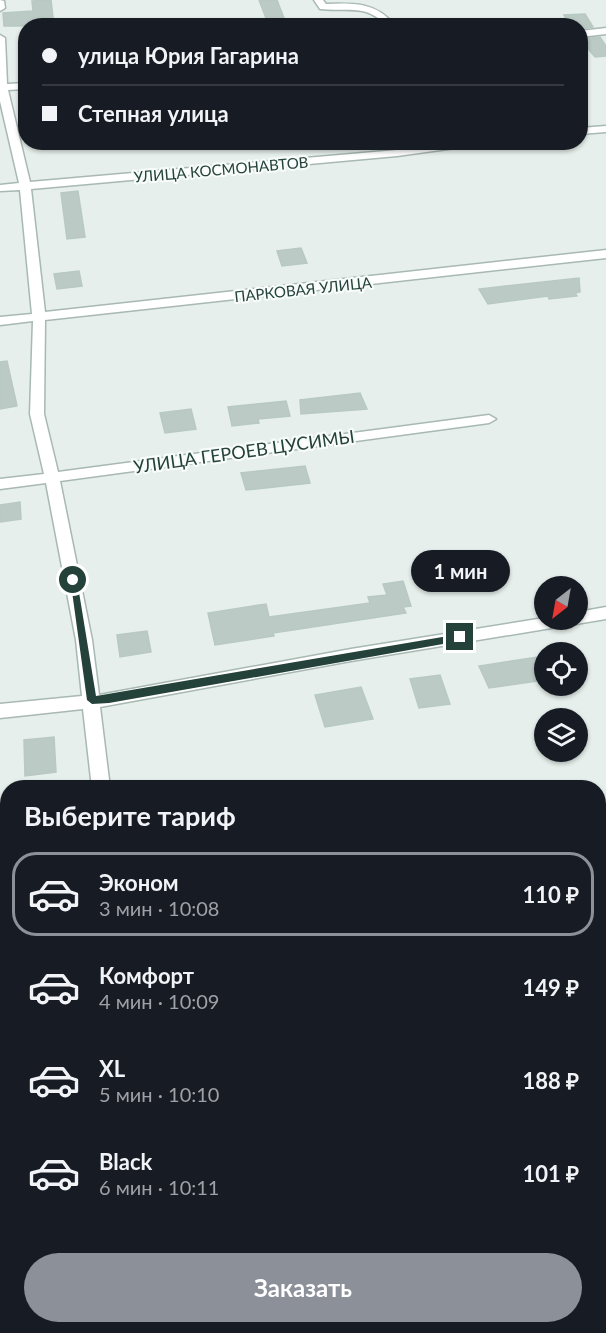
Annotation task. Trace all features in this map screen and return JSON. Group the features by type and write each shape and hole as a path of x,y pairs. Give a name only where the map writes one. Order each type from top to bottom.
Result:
{"street":[{"path":"318,0 323,7 362,6 373,9 386,18"},
{"path":"0,1 0,8"},
{"path":"588,33 606,32"},
{"path":"0,38 1,88 25,186 39,316 37,414 62,519 92,700 100,780"},
{"path":"1,88 18,87"},
{"path":"588,130 606,129"},
{"name":"УЛИЦА КОСМОНАВТОВ","path":"0,189 419,150"},
{"name":"ПАРКОВАЯ УЛИЦА","path":"0,321 606,254"},
{"name":"УЛИЦА ГЕРОЕВ ЦУСИМЫ","path":"0,484 489,419"},
{"path":"588,616 606,613"},
{"path":"0,711 109,700 339,657 534,626"}],"building":[{"path":"51,0 53,18 18,18 18,26 4,26 3,13 33,11 32,1"},
{"path":"259,0 277,0 284,18 266,18"},
{"path":"585,14 587,18 566,18 564,15"},
{"path":"600,37 606,46 606,56 595,57 588,49 588,38"},
{"path":"78,191 85,237 67,239 61,193"},
{"path":"301,248 307,263 282,266 277,251"},
{"path":"79,271 82,286 57,289 54,274"},
{"path":"579,278 580,292 575,293 577,296 549,299 548,296 488,304 479,289"},
{"path":"7,361 17,406 0,409 0,362"},
{"path":"360,393 367,409 301,414 300,400"},
{"path":"286,401 290,416 258,419 259,423 232,426 228,407"},
{"path":"191,409 196,429 165,433 160,413"},
{"path":"305,466 310,483 246,490 241,473"},
{"path":"20,502 21,519 0,522 0,505"},
{"path":"403,581 411,606 403,607 406,613 273,633 274,636 215,645 208,613 266,604 269,617 370,603 368,597 387,595 383,584"},
{"path":"147,631 151,652 120,657 117,635"},
{"path":"534,658 534,681 489,688 479,666"},
{"path":"440,675 450,704 419,708 410,679"},
{"path":"361,687 373,719 325,727 315,695"},
{"path":"54,737 56,772 25,776 24,740"}],"route":[{"path":"73,580 92,700 109,700 460,637"}]}
